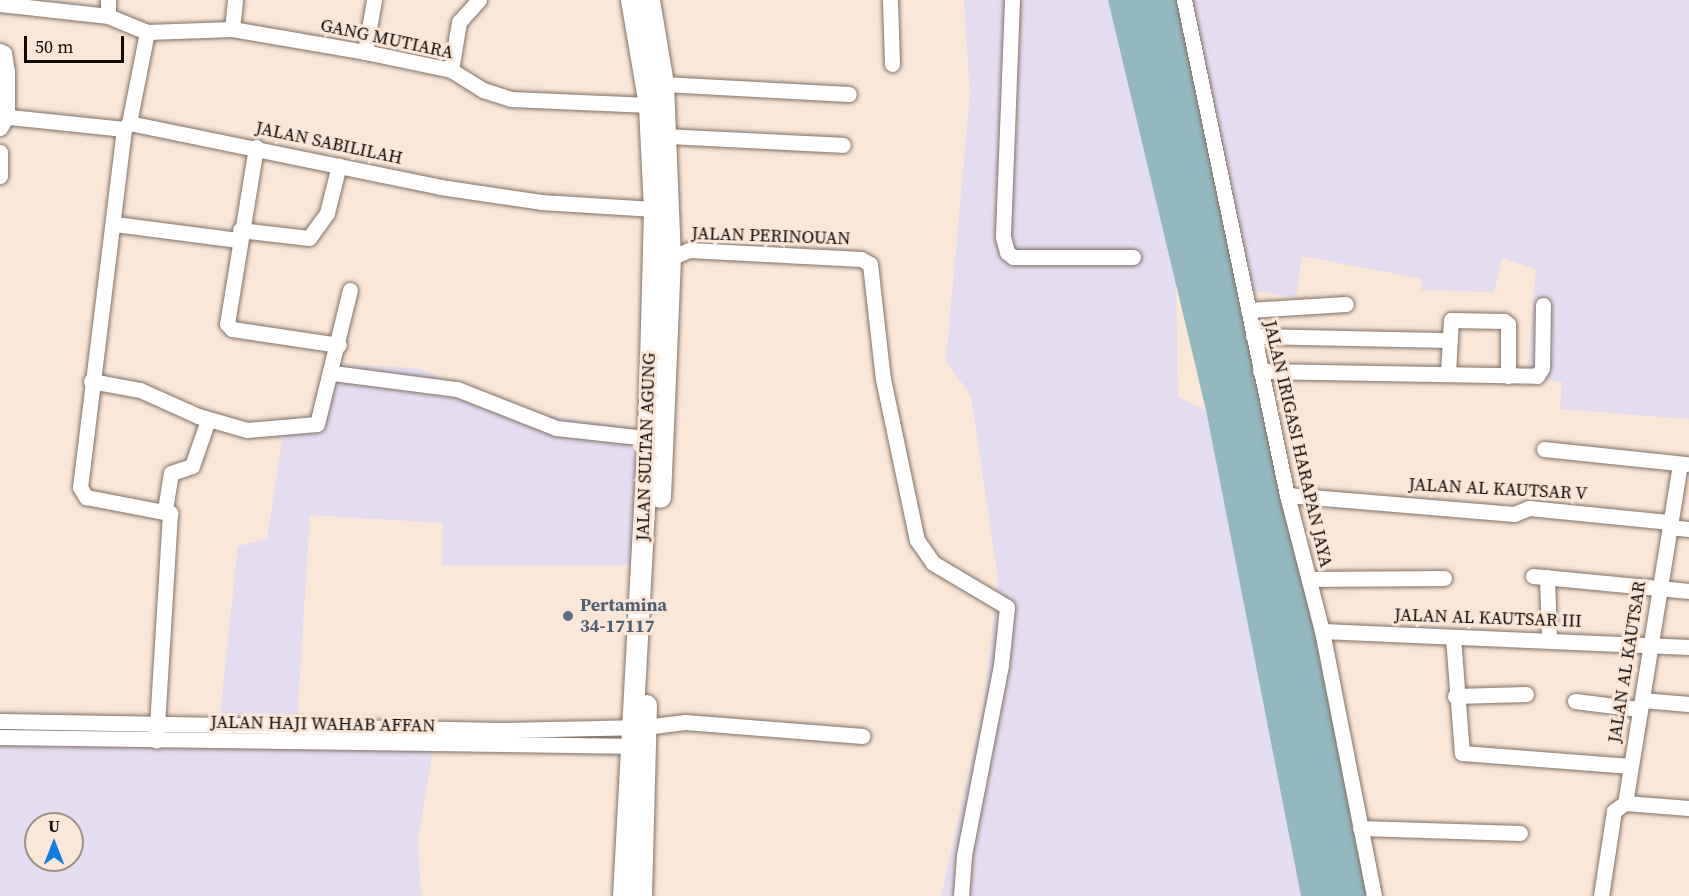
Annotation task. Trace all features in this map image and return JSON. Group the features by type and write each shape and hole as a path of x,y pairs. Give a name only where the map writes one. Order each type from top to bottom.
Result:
{"highway":[{"name":"JALAN SULTAN AGUNG","path":"623,896 638,736 656,439 670,258 663,84 644,1"},
{"name":"JALAN SULTAN AGUNG","path":"644,1 654,209 656,439"},
{"name":"JALAN SULTAN AGUNG","path":"638,736 641,896"}],"street":[{"path":"108,0 108,16"},
{"path":"232,29 236,0"},
{"path":"365,52 374,0"},
{"path":"890,0 892,64"},
{"path":"1012,0 1003,237 1007,252 1013,257 1132,257"},
{"name":"JALAN IRIGASI HARAPAN JAYA","path":"1184,0 1287,495 1322,631 1374,896"},
{"path":"451,70 459,22 476,1"},
{"path":"0,2 108,16 147,33 127,126 91,381 81,492 86,497 165,510"},
{"name":"GANG MUTIARA","path":"147,33 232,29 365,52 451,70 483,90 511,99 649,105"},
{"path":"0,51 4,53 7,72 2,120"},
{"path":"663,84 849,94"},
{"name":"JALAN SABILILAH","path":"2,120 127,126 256,147 440,187 541,202 654,209"},
{"path":"666,136 843,145"},
{"path":"256,147 238,235 226,318 229,326 339,345"},
{"path":"0,152 0,176"},
{"path":"114,224 238,235 309,238 327,213 339,165"},
{"name":"JALAN PERINOUAN","path":"670,258 689,250 861,259 870,264 883,379 917,540 933,563 1007,607 1000,665 964,856 962,896"},
{"path":"91,381 140,390 208,420 251,430 317,424 333,373 350,290"},
{"path":"1248,310 1346,304"},
{"path":"1260,371 1540,374 1543,305"},
{"path":"1448,373 1453,320 1506,322 1508,375"},
{"path":"1253,336 1450,340"},
{"path":"333,373 439,385 474,394 555,428 656,439"},
{"path":"156,733 170,517 165,510 171,473 192,466 208,420"},
{"path":"1544,449 1684,464"},
{"name":"JALAN AL KAUTSAR","path":"1600,896 1614,811 1624,803 1640,705 1653,644 1659,587 1684,464"},
{"name":"JALAN AL KAUTSAR V","path":"1287,495 1514,514 1529,508 1689,529"},
{"path":"1549,638 1540,576 1689,591"},
{"path":"1308,579 1444,578"},
{"name":"JALAN AL KAUTSAR III","path":"1322,631 1454,637 1549,638 1689,647"},
{"path":"1454,637 1455,696 1462,753 1630,766"},
{"path":"1455,696 1526,694"},
{"path":"1575,701 1640,705 1689,704"},
{"name":"JALAN HAJI WAHAB AFFAN","path":"0,721 156,733"},
{"name":"JALAN HAJI WAHAB AFFAN","path":"0,737 156,733 638,736 685,722 862,736"},
{"path":"1624,803 1689,808"},
{"path":"1360,828 1520,833"}],"shaded area":[{"path":"964,0 1689,0 1689,419 1560,409 1562,382 1527,378 1536,269 1502,258 1494,292 1421,290 1422,279 1302,256 1296,298 1176,277 1178,397 1206,410 1301,896 941,896 984,704 998,578 971,396 946,361 970,94"},
{"path":"325,364 417,368 540,414 648,431 647,565 442,565 443,523 310,515 297,724 437,725 418,839 421,896 0,896 0,717 219,725 238,546 267,539 285,422 321,422"}],"water":[{"path":"1108,0 1184,0 1374,896 1301,896 1206,410"}],"place":[{"name":"Pertamina 34-17117","path":"568,616"}]}
